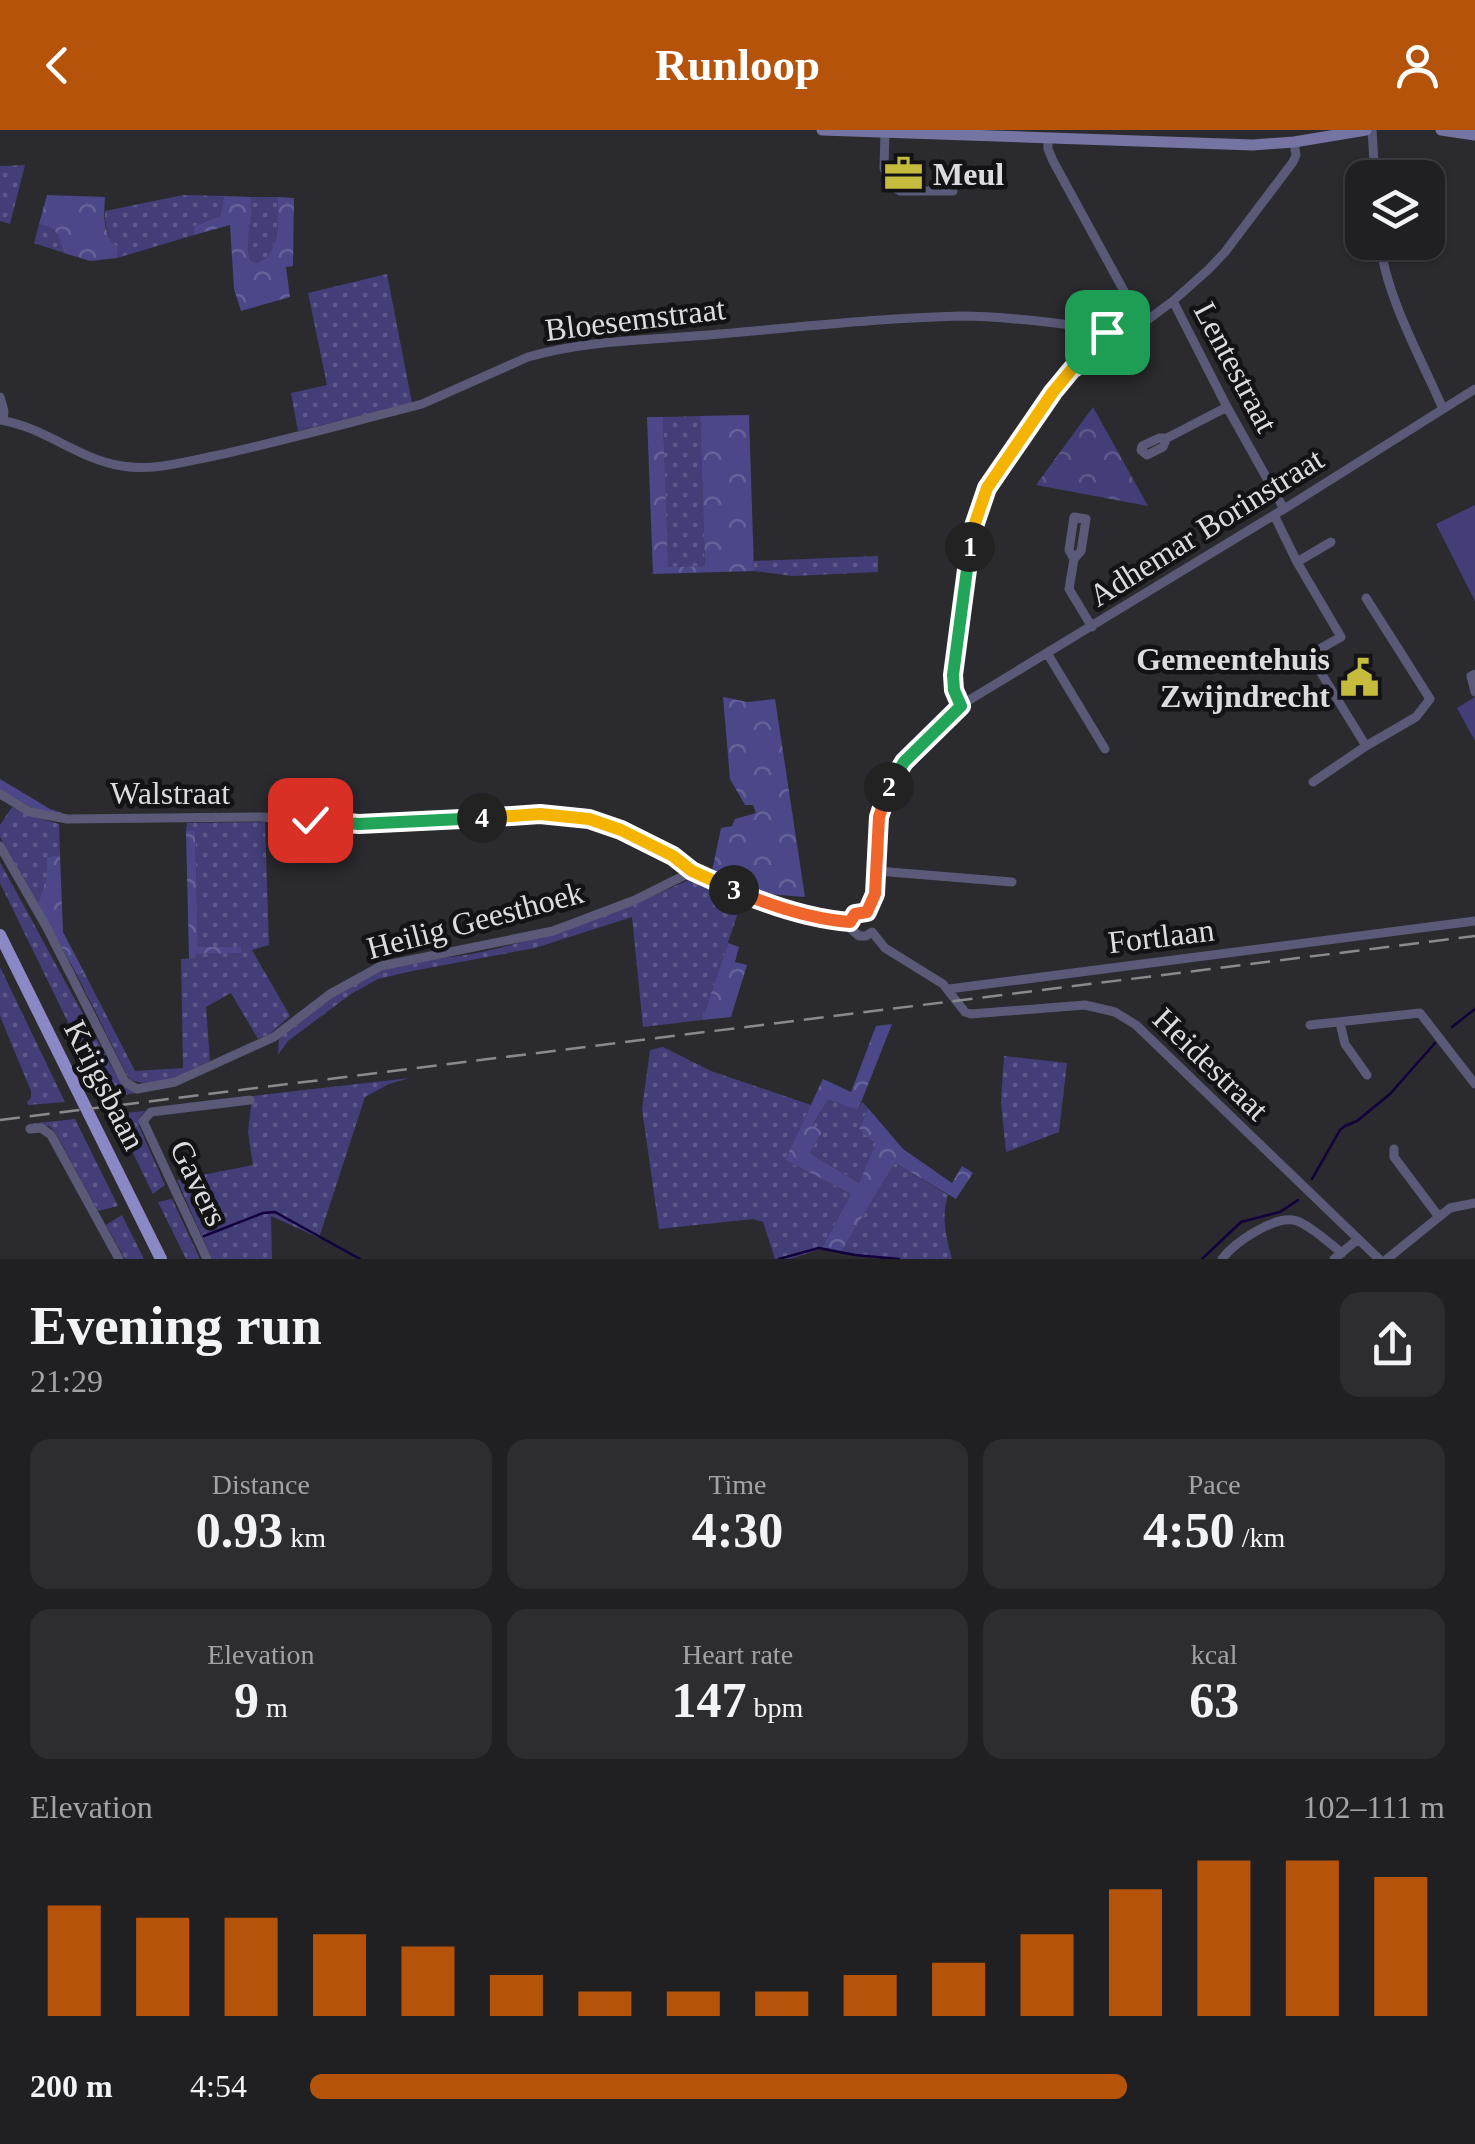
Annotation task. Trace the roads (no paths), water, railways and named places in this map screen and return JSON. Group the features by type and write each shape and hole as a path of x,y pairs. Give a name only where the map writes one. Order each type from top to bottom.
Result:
{"main road":[{"path":"822,130 1253,146 1369,130"},
{"path":"1441,130 1475,135"},
{"name":"Krijgsbaan","path":"0,935 162,1259"}],"street":[{"path":"1369,130 1373,160"},
{"path":"885,132 884,168 890,186 900,190 953,191"},
{"path":"1048,138 1053,161 1142,324"},
{"path":"949,989 885,948 872,921 855,914 850,922 859,936 866,936 872,921 875,894 879,817 894,777 904,762 961,706 953,675 972,532 987,488 1072,369 1173,301 1225,252 1293,162 1294,142"},
{"path":"1383,260 1443,409"},
{"name":"Lentestraat","path":"1173,301 1284,509"},
{"name":"Bloesemstraat","path":"0,397 4,412 1,420 25,424 85,456 125,467 146,468 262,446 422,404 528,357 598,344 803,325 962,316 1098,328 1115,342"},
{"name":"Adhemar Borinstraat","path":"961,706 1475,389"},
{"path":"1167,438 1227,407"},
{"path":"1274,515 1341,637 1282,670"},
{"path":"1297,562 1331,542"},
{"path":"1074,558 1069,589 1092,627"},
{"path":"1313,782 1416,717 1430,699 1366,598"},
{"path":"1047,654 1105,749"},
{"path":"1310,655 1366,746"},
{"path":"1475,674 1471,676 1475,692"},
{"name":"Walstraat","path":"0,794 30,812 66,819 262,817 359,824 563,815 621,830 673,856 692,871"},
{"name":"Heilig Geesthoek","path":"0,846 126,1082 138,1089 175,1082 274,1037 330,994 381,966 553,931 636,900 692,871"},
{"path":"692,871 758,901 850,922"},
{"path":"877,871 1012,882"},
{"name":"Fortlaan","path":"949,989 1475,921"},
{"name":"Heidestraat","path":"949,989 970,1014 1069,1005 1102,1008 1136,1025 1379,1259"},
{"path":"1310,1025 1420,1014 1475,1084"},
{"path":"1340,1024 1345,1044 1367,1075"},
{"name":"Gavers","path":"207,1259 143,1121 151,1112 250,1100"},
{"path":"30,1129 41,1128 52,1135 119,1259"},
{"path":"1394,1149 1394,1157 1439,1218"},
{"path":"1386,1259 1450,1208 1475,1203"},
{"path":"1222,1259 1261,1227 1291,1220 1300,1222 1338,1256 1357,1240"}],"waterway":[{"path":"1452,1027 1475,1009"},
{"path":"1312,1179 1340,1130 1390,1094 1435,1043"},
{"path":"1202,1259 1241,1222 1280,1212 1298,1200"},
{"path":"204,1236 275,1212 360,1259"},
{"path":"779,1259 819,1248 899,1259"}],"railway":[{"path":"0,1120 1475,936"}],"place":[{"name":"Meul","path":"903,174"},
{"name":"Gemeentehuis Zwijndrecht","path":"1360,677"}]}
